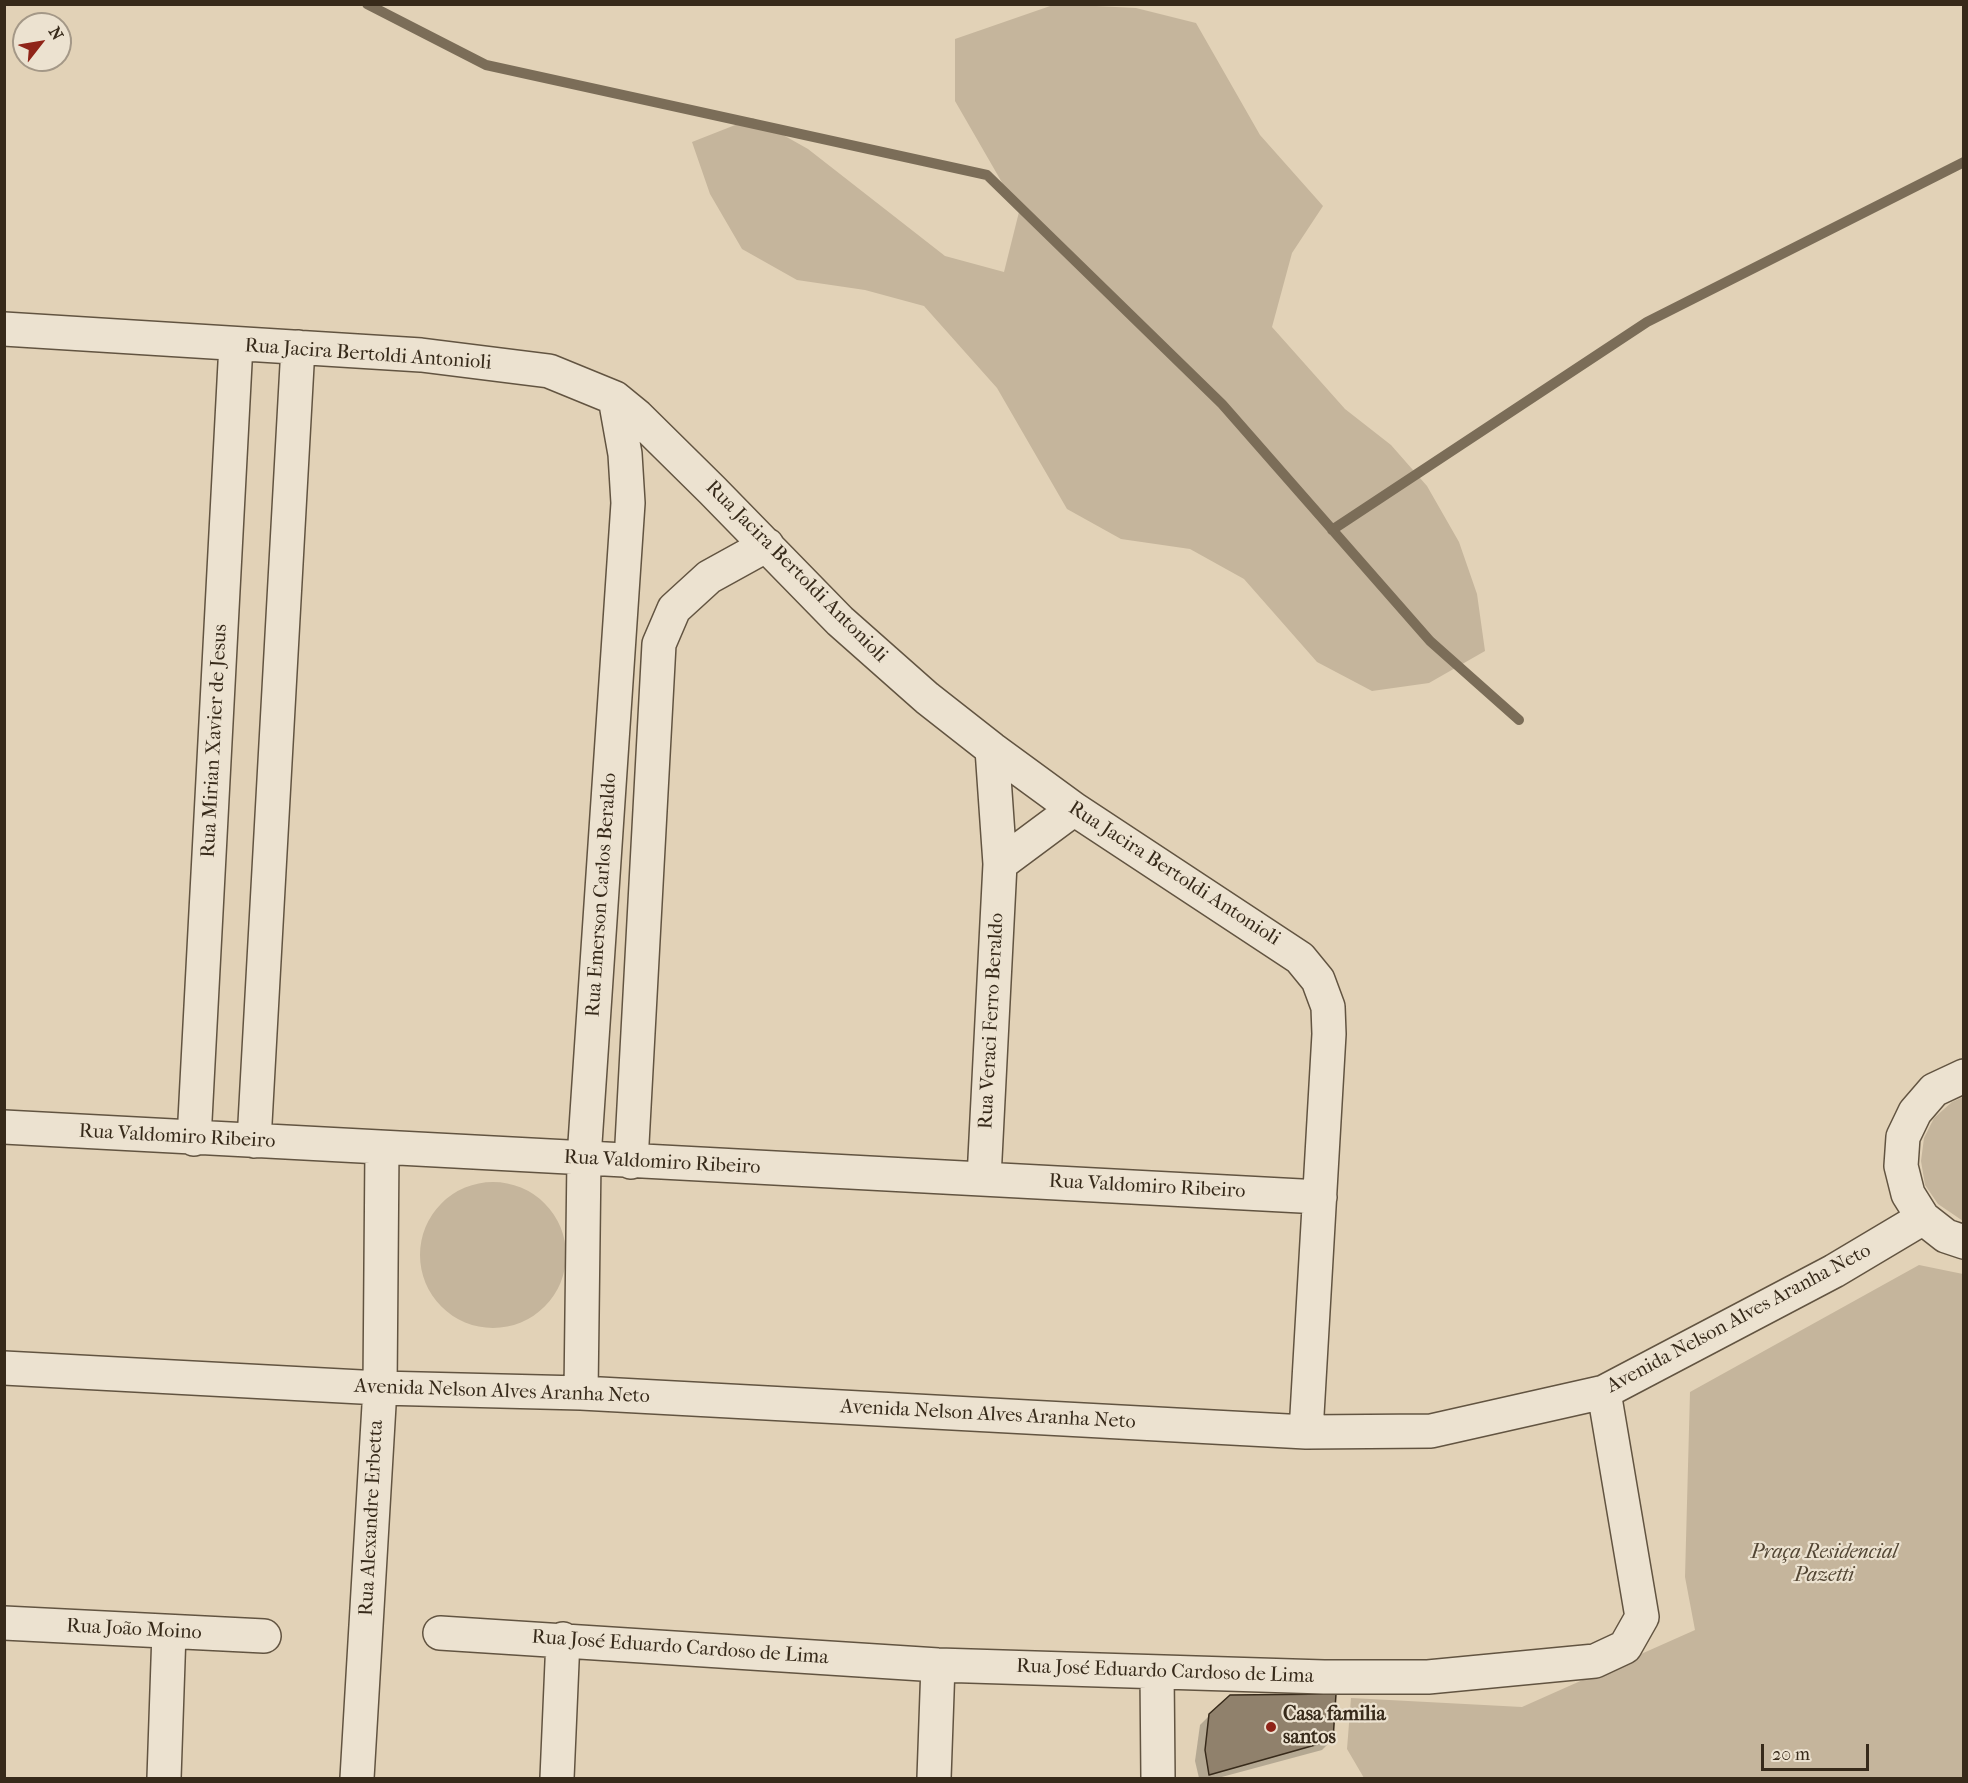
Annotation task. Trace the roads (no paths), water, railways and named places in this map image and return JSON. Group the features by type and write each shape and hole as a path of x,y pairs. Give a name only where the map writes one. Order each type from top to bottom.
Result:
{"street":[{"name":"Rua Jacira Bertoldi Antonioli","path":"4,329 421,355 549,371 615,398 637,416 840,621 927,698 1074,809 1300,958 1318,980 1328,1007 1329,1034 1306,1432"},
{"name":"Rua Mirian Xavier de Jesus","path":"194,1138 236,344"},
{"path":"254,1141 298,347"},
{"name":"Rua Emerson Carlos Beraldo","path":"581,1393 584,1158 628,503 625,454 615,398"},
{"name":"Rua Emerson Carlos Beraldo","path":"631,1162 659,644 674,609 709,577 767,545"},
{"name":"Rua Veraci Ferro Beraldo","path":"984,1178 1000,864 992,749"},
{"path":"1000,864 1074,809"},
{"path":"1964,1076 1934,1090 1915,1112 1903,1137 1901,1166 1908,1194 1923,1218 1946,1236 1964,1242"},
{"name":"Rua Valdomiro Ribeiro","path":"4,1127 1320,1197"},
{"name":"Rua Alexandre Erbetta","path":"357,1779 380,1388 381,1148"},
{"name":"Avenida Nelson Alves Aranha Neto","path":"4,1368 380,1388 581,1393 1306,1432 1431,1431 1604,1392 1834,1270 1923,1218"},
{"name":"Rua José Eduardo Cardoso de Lima","path":"440,1633 563,1639 938,1665 1157,1672 1428,1677 1595,1661 1625,1647 1642,1617 1604,1392"},
{"name":"Rua João Moino","path":"4,1623 264,1636"},
{"path":"164,1779 169,1632"},
{"path":"557,1779 563,1639"},
{"path":"934,1779 938,1665"},
{"path":"1157,1672 1158,1779"}],"waterway":[{"path":"367,4 486,65 987,175 1222,404 1430,641 1519,720"},
{"path":"1332,530 1647,322 1964,162"}],"place":[{"name":"Casa familia santos","path":"1271,1727"}],"park label":[{"name":"Praça Residencial Pazetti","path":"1824,1564"}]}
